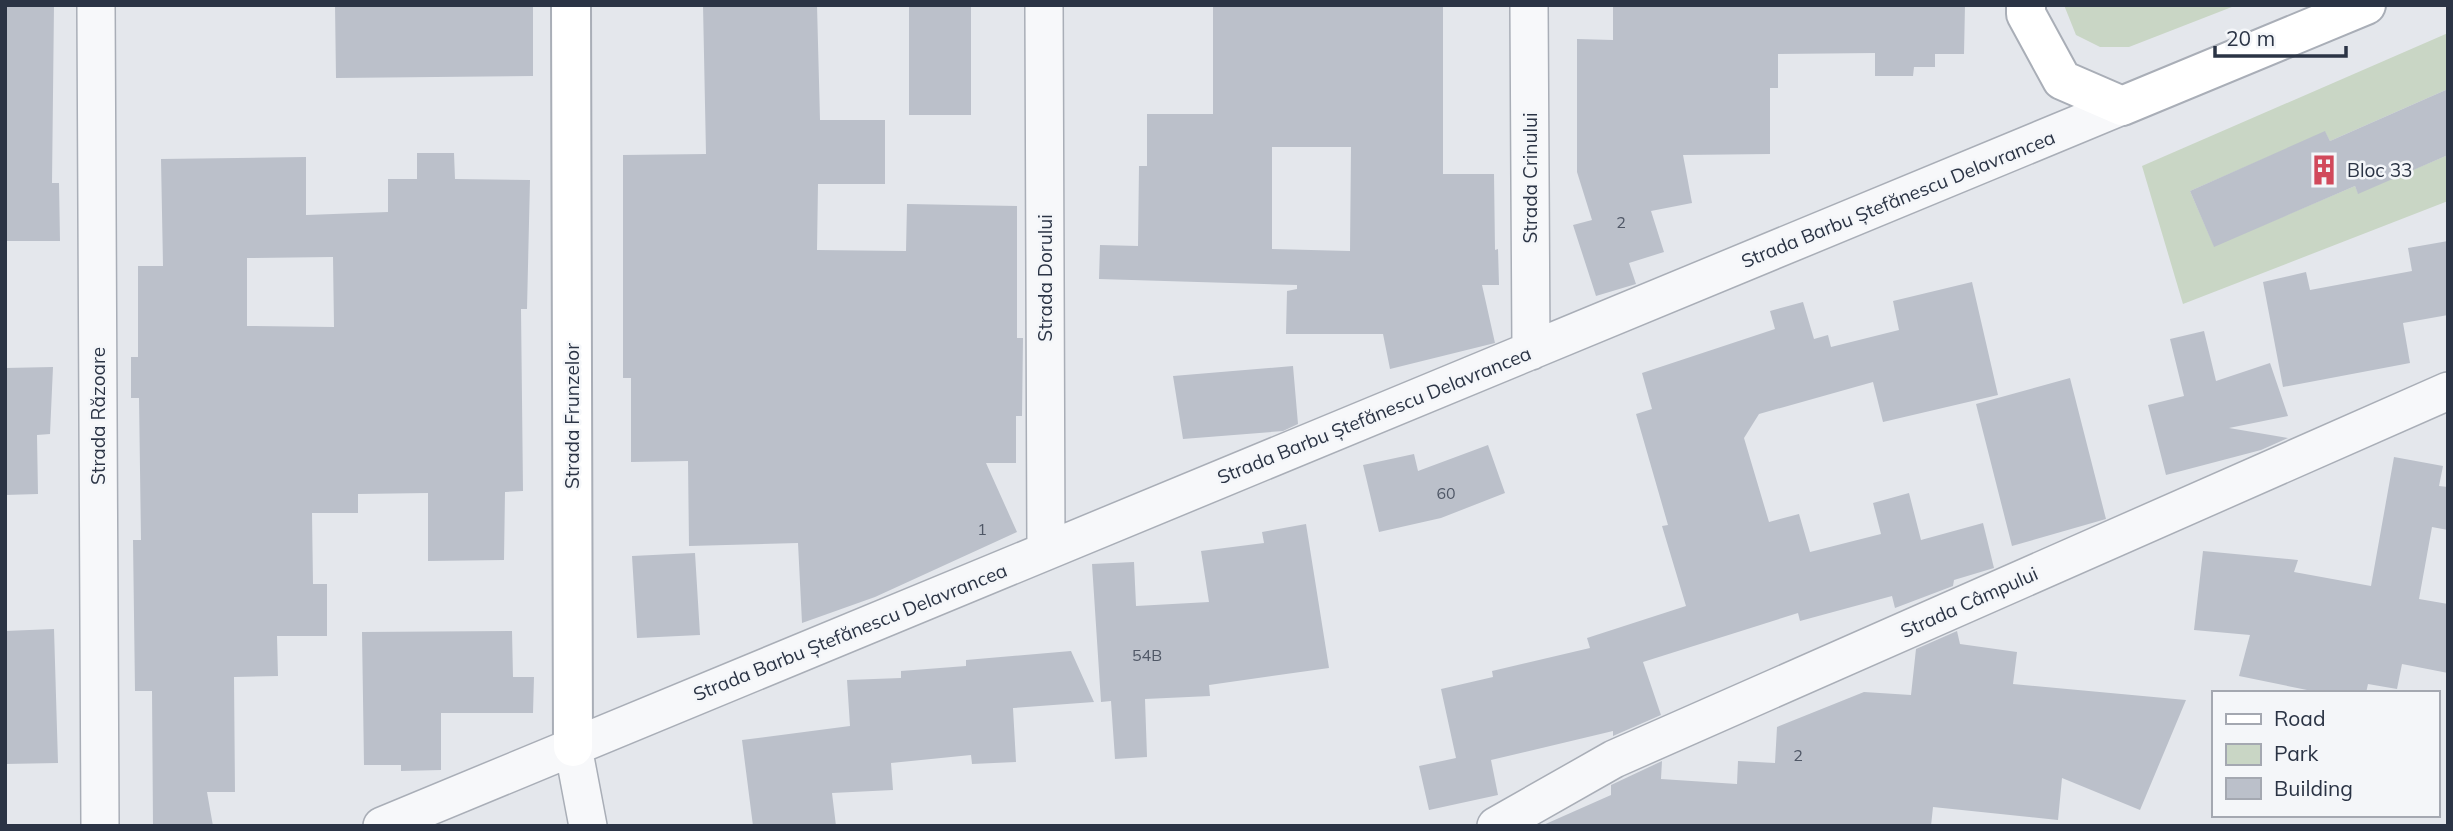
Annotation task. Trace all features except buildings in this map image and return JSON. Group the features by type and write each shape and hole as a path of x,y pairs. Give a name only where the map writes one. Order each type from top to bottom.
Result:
{"street":[{"name":"Strada Răzoare","path":"96,5 100,826"},
{"name":"Strada Frunzelor","path":"571,5 573,747 588,826"},
{"name":"Strada Dorului","path":"1044,5 1046,551"},
{"name":"Strada Crinului","path":"1529,5 1531,351"},
{"path":"2026,5 2026,14 2062,80 2123,106"},
{"name":"Strada Barbu Ștefănescu Delavrancea","path":"382,826 2366,5"},
{"name":"Strada Câmpului","path":"1496,826 1614,759 2448,391"}],"green space":[{"path":"2064,5 2237,5 2129,47 2100,47 2076,35"},
{"path":"2448,33 2448,89 2330,141 2325,132 2190,191 2214,246 2355,186 2358,193 2448,155 2448,201 2183,304 2142,166"}],"place":[{"name":"Bloc 33","path":"2324,170"}]}
